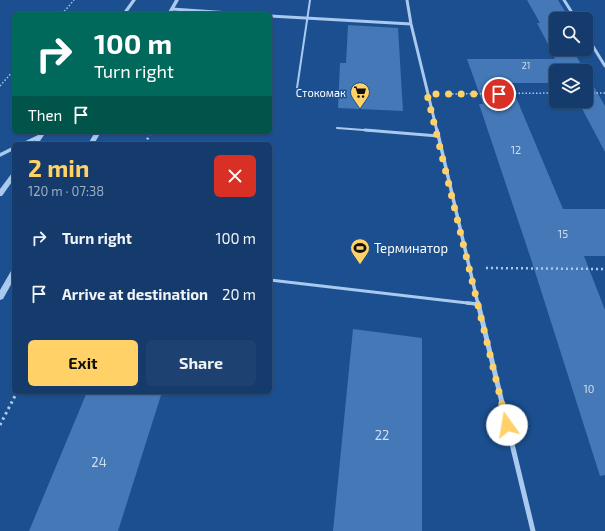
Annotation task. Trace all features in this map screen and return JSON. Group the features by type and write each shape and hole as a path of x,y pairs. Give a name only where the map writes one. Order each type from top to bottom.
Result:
{"street":[{"path":"125,12 134,0"},
{"path":"170,12 177,0"},
{"path":"407,0 427,94 532,531"},
{"path":"564,0 572,12"},
{"path":"172,9 215,12"},
{"path":"272,16 411,24"},
{"path":"593,46 605,66"},
{"path":"27,142 42,134"},
{"path":"0,155 12,149"},
{"path":"0,194 12,177"},
{"path":"0,297 12,276"}],"lane":[{"path":"297,88 310,0"},
{"path":"336,128 438,136"},
{"path":"272,280 478,304"}],"path":[{"path":"64,12 74,0"},
{"path":"0,86 12,72"},
{"path":"427,94 549,93"},
{"path":"593,93 605,93"},
{"path":"470,268 605,268"},
{"path":"0,425 16,394"}],"building":[{"path":"527,0 558,0 566,12 549,12 549,46 537,23 540,23"},
{"path":"348,25 398,28 403,111 338,108 340,63 346,63"},
{"path":"554,56 576,56 581,64 549,64 549,83 510,83 563,209 605,209 605,256 584,256 605,310 605,475 600,476 530,256 479,104 483,104 467,59 555,59"},
{"path":"593,85 605,106 605,152 582,108 593,108"},
{"path":"353,329 422,338 422,531 333,531"},
{"path":"86,394 161,394 118,531 29,531"}],"place":[{"name":"Стокомак","path":"360,109"},
{"name":"Терминатор","path":"360,265"}],"route":[{"path":"499,94 427,94 507,425"}]}
